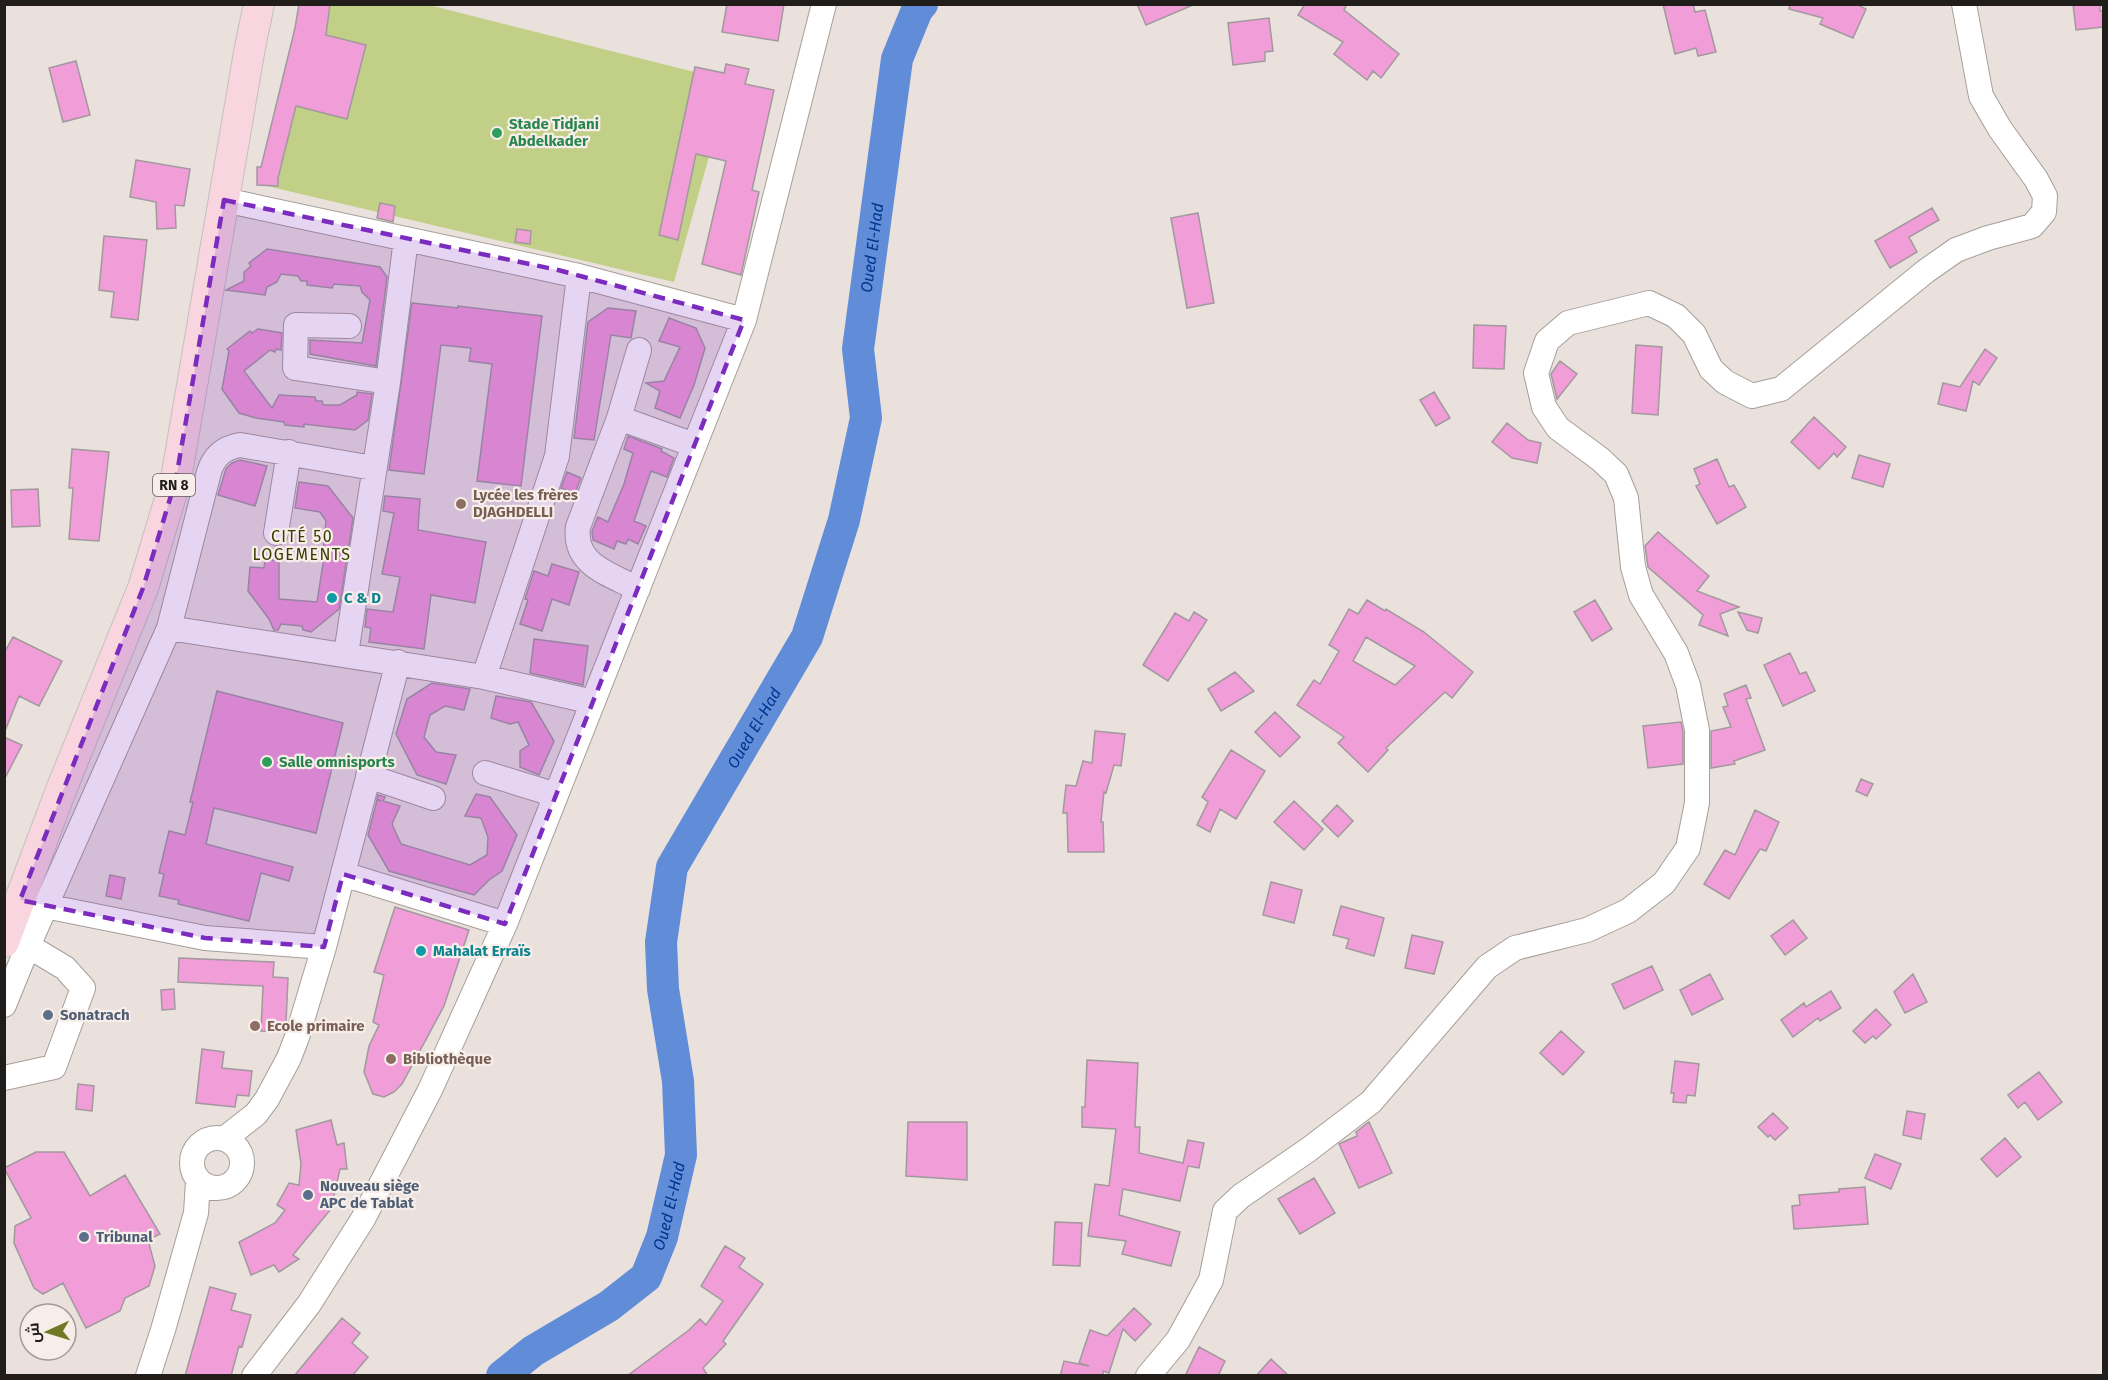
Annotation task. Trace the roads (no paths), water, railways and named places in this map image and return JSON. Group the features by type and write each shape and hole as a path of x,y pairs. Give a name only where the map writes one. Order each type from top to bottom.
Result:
{"main road":[{"name":"RN 8","path":"13,941 33,903 61,790 143,588 176,479 258,6"}],"street":[{"path":"254,1376 309,1304 363,1219 430,1090 505,924 744,320 824,4"},
{"path":"1148,1376 1178,1340 1211,1280 1225,1211 1241,1196 1308,1150 1371,1102 1487,967 1515,948 1587,930 1628,911 1664,884 1688,848 1697,803 1697,730 1688,685 1676,653 1641,595 1633,567 1626,498 1616,474 1600,459 1558,428 1544,407 1536,373 1547,341 1568,323 1649,303 1676,316 1694,334 1712,369 1725,382 1752,396 1781,389 1926,271 1956,250 1988,238 2032,226 2044,212 2045,196 2037,179 2000,129 1982,96 1964,4"},
{"path":"224,200 579,276 744,320"},
{"path":"346,654 388,382 406,239"},
{"path":"484,677 557,456 579,276"},
{"path":"349,327 297,325 296,368 388,382"},
{"path":"638,589 588,561 582,554 577,536 578,527 619,418 639,350"},
{"path":"619,418 694,445"},
{"path":"324,947 205,938 33,903 169,628 209,472 217,456 223,450 240,445 373,468"},
{"path":"276,533 289,452"},
{"path":"169,628 484,677 593,702"},
{"path":"241,1156 232,1142 224,1138 208,1139 195,1150 191,1166 207,1185 224,1187 237,1179 241,1156 256,1114 273,1089 289,1058 324,947 398,662"},
{"path":"485,773 556,795"},
{"path":"368,776 433,798"},
{"path":"343,874 505,924"},
{"path":"4,1005 13,941 64,968 82,988 54,1067 4,1078"},
{"path":"224,1138 256,1114"},
{"path":"148,1376 196,1213 207,1185"}],"waterway":[{"name":"Oued El-Had","path":"502,1376 533,1351 609,1306 646,1277 662,1237 681,1155 678,1081 663,989 661,942 672,867 807,637 844,520 866,418 858,349 897,59 917,10 922,4"}],"place":[{"name":"Stade Tidjani Abdelkader","path":"497,133"},
{"name":"Lycée les frères DJAGHDELLI","path":"461,504"},
{"name":"C & D","path":"332,598"},
{"name":"Salle omnisports","path":"267,762"},
{"name":"Mahalat Erraïs","path":"421,951"},
{"name":"Sonatrach","path":"48,1015"},
{"name":"Ecole primaire","path":"255,1026"},
{"name":"Bibliothèque","path":"391,1059"},
{"name":"Nouveau siège APC de Tablat","path":"308,1195"},
{"name":"Tribunal","path":"84,1237"}],"district":[{"name":"CITÉ 50 LOGEMENTS","path":"302,545"}]}
